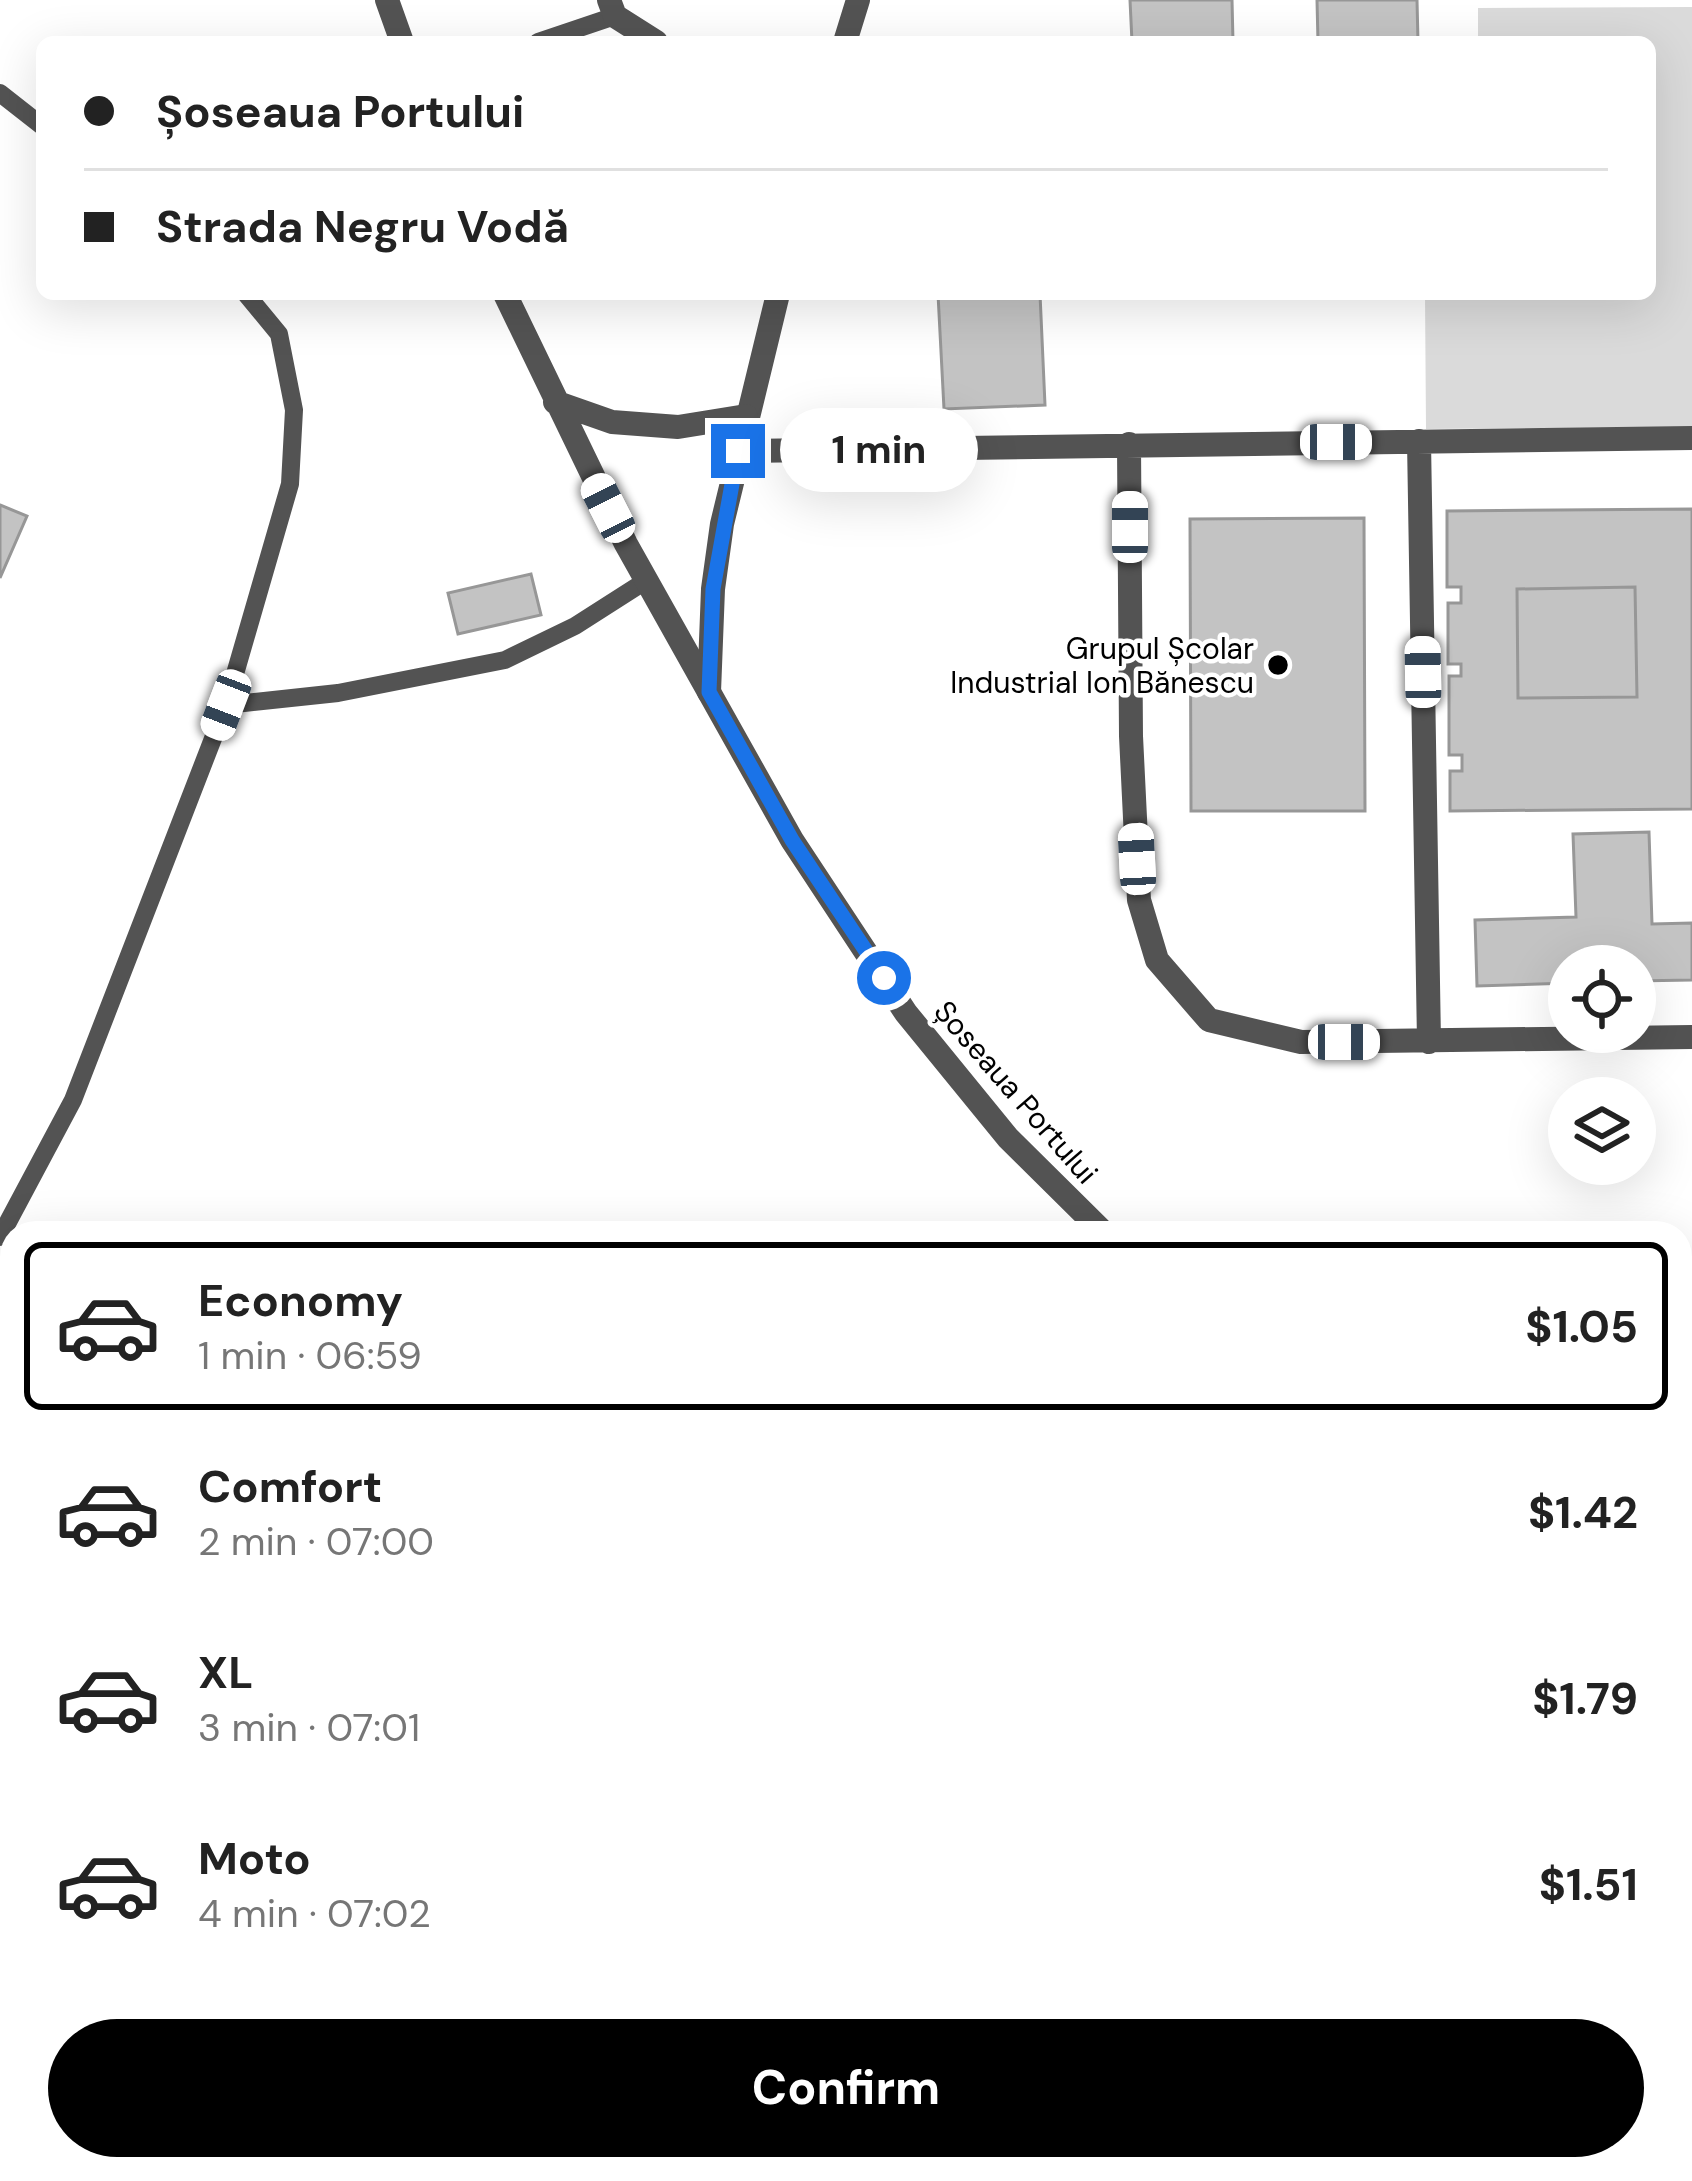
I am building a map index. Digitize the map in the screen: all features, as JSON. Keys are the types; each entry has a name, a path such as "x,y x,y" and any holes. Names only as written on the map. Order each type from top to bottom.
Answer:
{"street":[{"path":"387,0 400,36"},
{"path":"847,36 858,0"},
{"path":"612,8 648,36"},
{"name":"Șoseaua Portului","path":"508,300 646,580 792,840 906,1013 1008,1138 1092,1221"},
{"path":"709,692 713,589 738,451 776,300"},
{"path":"555,403 612,422 678,427 746,416"},
{"path":"738,451 1692,438"},
{"path":"1419,441 1429,1042"},
{"path":"1129,444 1131,736 1139,900 1157,960 1209,1020 1301,1042 1692,1037"}],"lane":[{"path":"551,36 612,8"},
{"path":"0,93 36,121"},
{"path":"9,1221 73,1100 226,705 290,484 294,410 280,334 251,300"},
{"path":"226,705 338,694 505,660 575,626 646,580"}],"shaded area":[{"path":"1692,7 1692,427 1426,429 1425,300 1656,300 1656,36 1478,36 1478,8"}],"building":[{"path":"1130,0 1232,0 1233,36 1132,36"},
{"path":"1317,0 1417,0 1418,36 1318,36"},
{"path":"938,300 1040,300 1045,405 944,409"},
{"path":"0,505 27,516 0,578"},
{"path":"1692,509 1692,809 1450,811 1450,771 1462,771 1462,755 1449,755 1449,676 1461,676 1461,664 1448,664 1448,603 1461,603 1461,587 1447,587 1447,511","holes":["1635,587 1637,697 1518,698 1517,589"]},
{"name":"Grupul Școlar Industrial Ion Bănescu","path":"1364,518 1365,811 1191,811 1190,519"},
{"path":"531,574 541,615 458,634 448,593"},
{"path":"1635,587 1637,697 1518,698 1517,589"},
{"path":"1649,832 1652,924 1692,923 1692,980 1656,981 1656,945 1548,945 1548,984 1477,986 1475,920 1576,917 1573,834"}],"place":[{"name":"Grupul Școlar Industrial Ion Bănescu","path":"1278,665"}],"route":[{"path":"738,451 713,589 709,692 792,840 884,978"}]}
